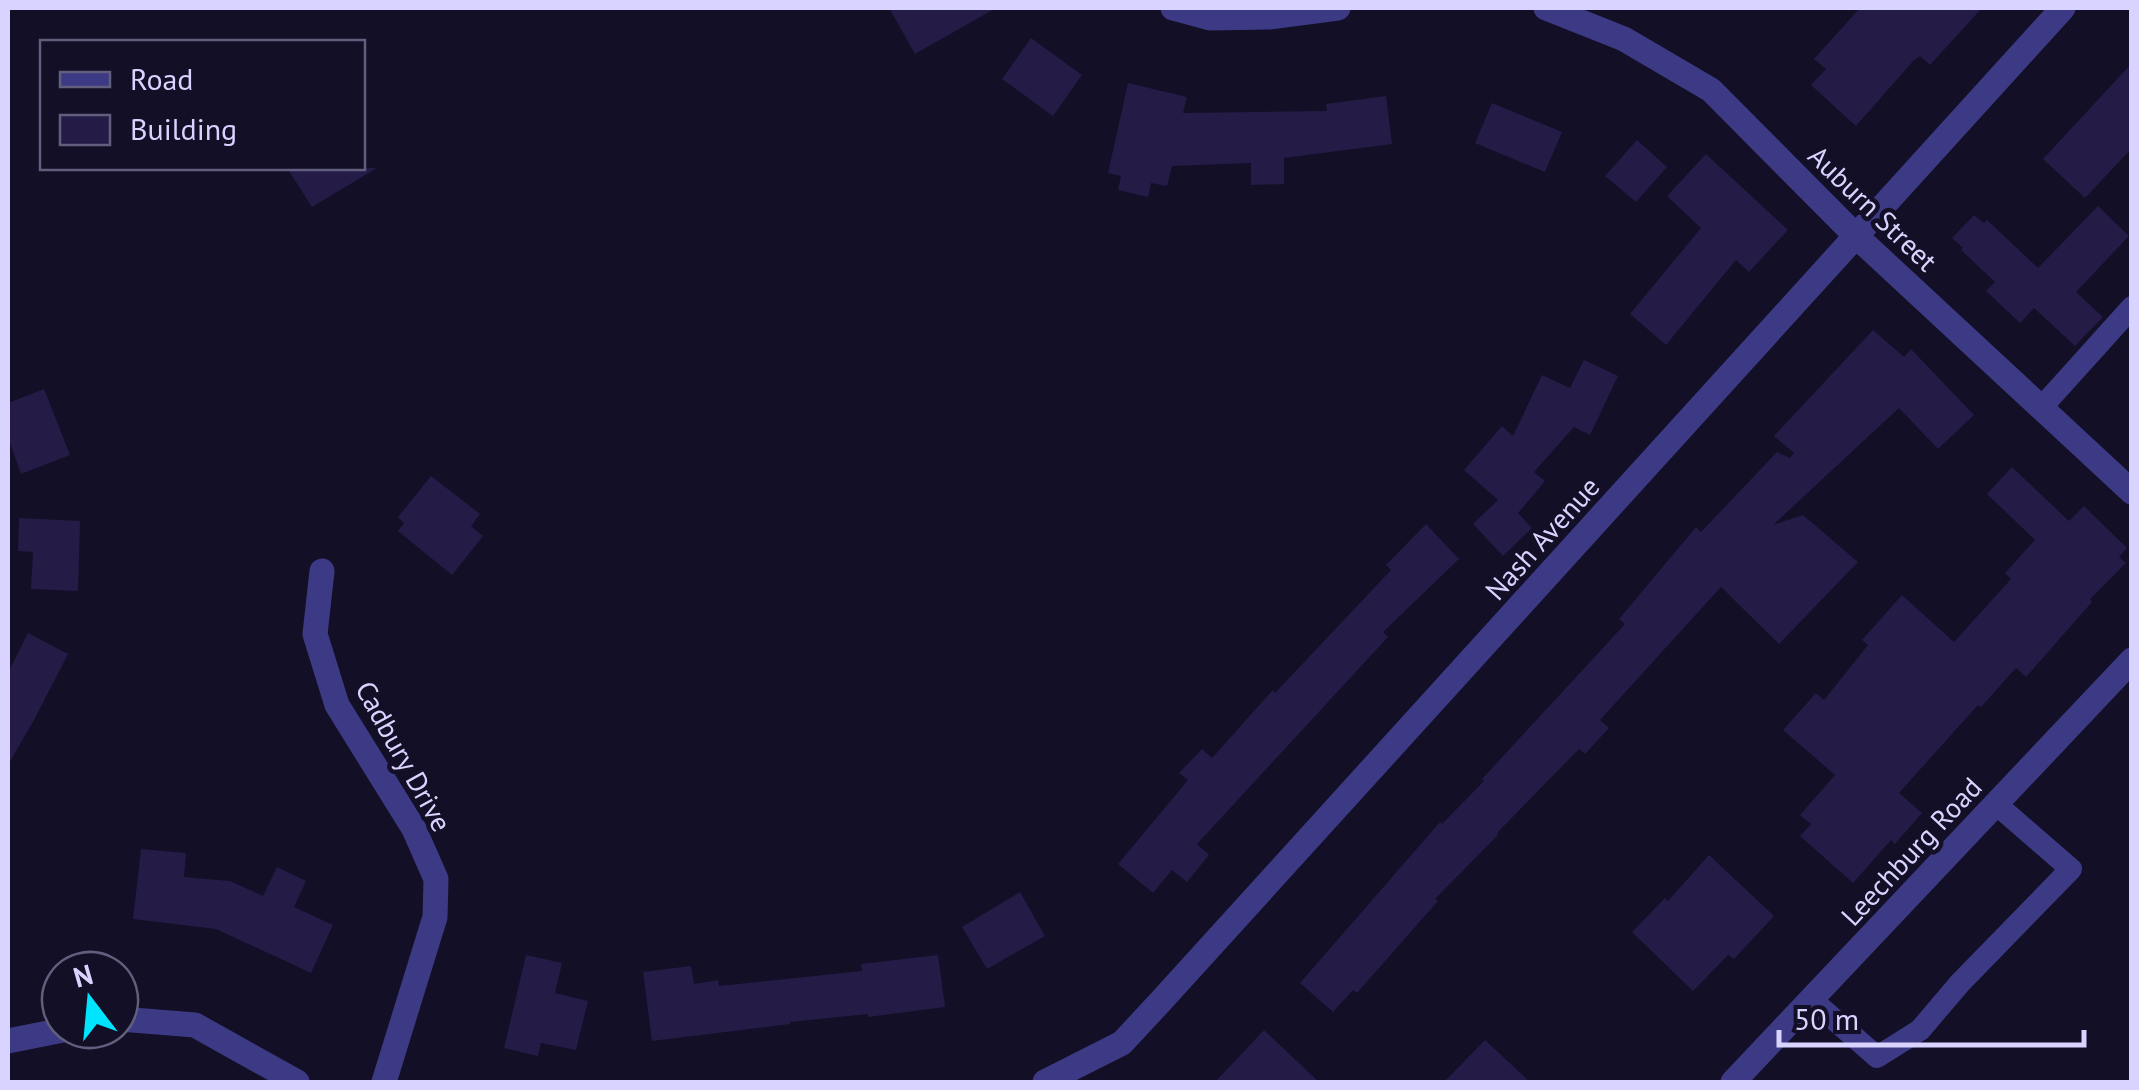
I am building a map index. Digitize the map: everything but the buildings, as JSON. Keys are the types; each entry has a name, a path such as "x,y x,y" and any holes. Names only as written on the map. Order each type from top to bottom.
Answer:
{"street":[{"path":"1173,8 1210,18 1269,17 1338,8"},
{"name":"Auburn Street","path":"1546,8 1624,40 1711,90 1857,236 2132,492"},
{"name":"Nash Avenue","path":"1045,1082 1122,1043 2063,8"},
{"name":"Cadbury Drive","path":"322,571 315,634 337,705 414,829 436,879 436,917 384,1082"},
{"name":"Leechburg Road","path":"1733,1082 2132,660"},
{"path":"140,1021 194,1025 297,1082"},
{"path":"8,1041 40,1035"}],"lane":[{"path":"2042,408 2132,307"},
{"path":"1812,1000 1877,1057 1920,1030 2071,869 1996,804"}]}
